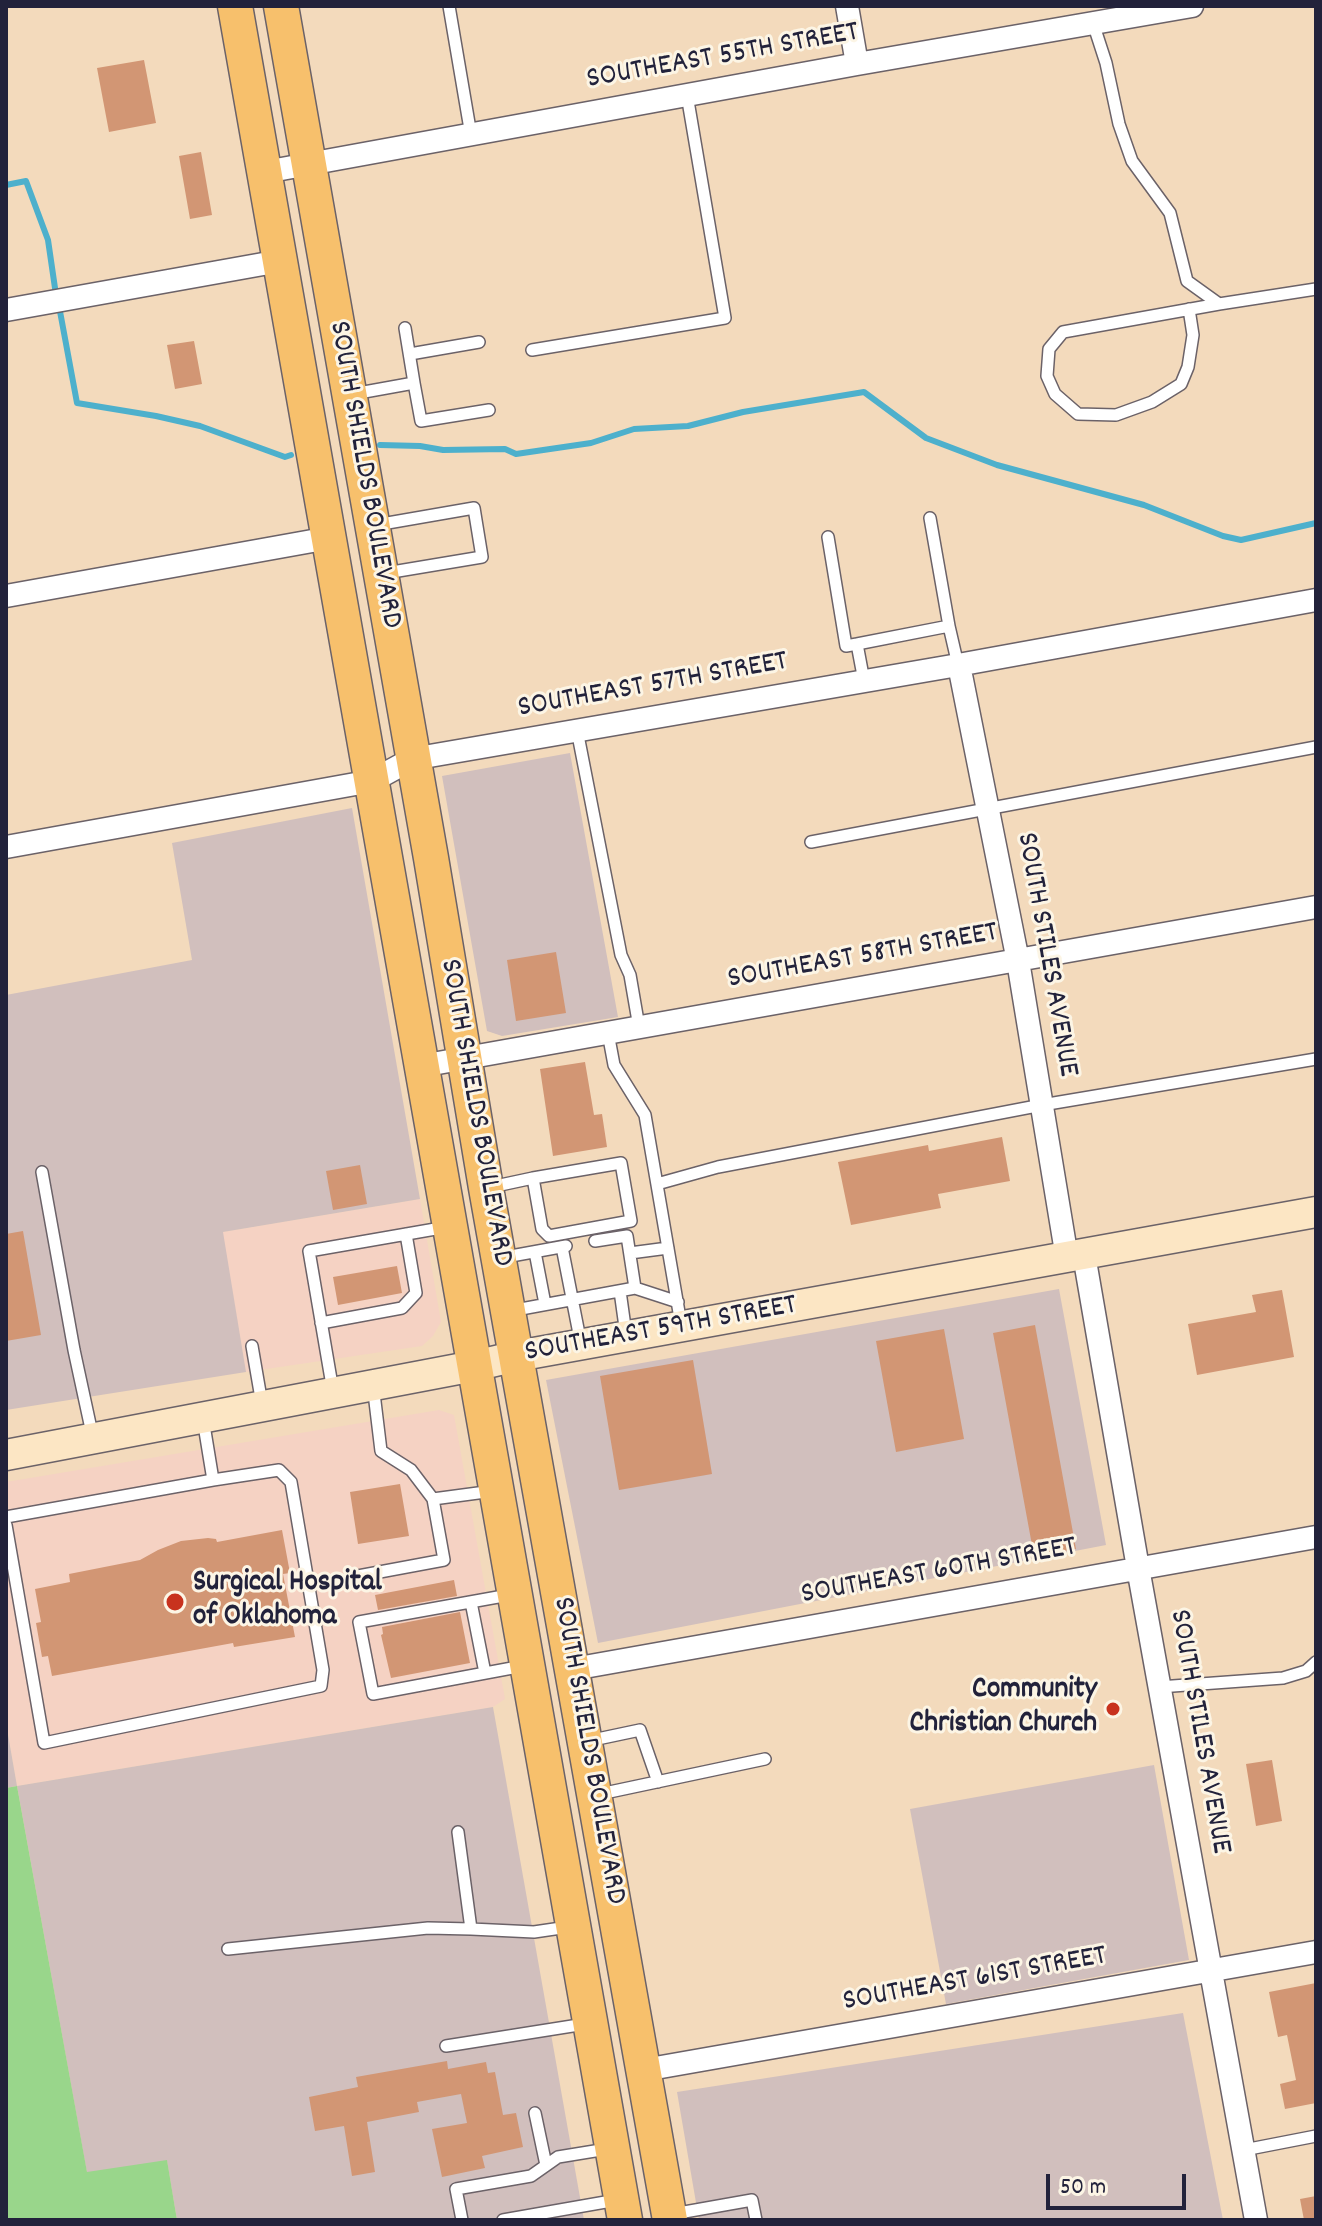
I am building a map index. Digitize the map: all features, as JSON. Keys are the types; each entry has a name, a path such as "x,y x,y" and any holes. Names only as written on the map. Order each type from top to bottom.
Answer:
{"main road":[{"name":"SOUTH SHIELDS BOULEVARD","path":"235,6 623,2210"},
{"name":"SOUTH SHIELDS BOULEVARD","path":"281,6 669,2217"},
{"name":"SOUTHEAST 59TH STREET","path":"6,1455 627,1337 680,1315 1075,1256 1316,1212"},
{"path":"573,1926 617,1919"}],"street":[{"path":"847,6 857,64"},
{"name":"SOUTHEAST 55TH STREET","path":"265,172 1192,6"},
{"path":"6,310 280,261"},
{"path":"6,596 329,538"},
{"name":"SOUTHEAST 57TH STREET","path":"6,847 372,781 412,759 1316,600"},
{"name":"SOUTH STILES AVENUE","path":"959,665 1018,961 1042,1105 1138,1568 1256,2220"},
{"name":"SOUTHEAST 58TH STREET","path":"421,1066 1316,907"},
{"name":"SOUTHEAST 60TH STREET","path":"573,1669 1316,1537"},
{"name":"SOUTHEAST 61ST STREET","path":"644,2070 1316,1952"}],"lane":[{"path":"449,6 471,136"},
{"path":"1093,23 1106,63 1119,124 1132,161 1170,213 1187,281 1219,304"},
{"path":"532,350 725,318 687,95"},
{"path":"1189,309 1193,335 1188,367 1181,384 1152,402 1116,415 1078,414 1055,394 1047,376 1049,349 1063,332 1189,309 1316,289"},
{"path":"405,328 421,421 489,410"},
{"path":"410,354 479,342"},
{"path":"348,395 414,383"},
{"path":"372,526 474,508 482,557 380,574"},
{"path":"930,518 959,665"},
{"path":"828,537 846,646 949,626"},
{"path":"857,644 864,681"},
{"path":"577,730 621,955 630,975 639,1027"},
{"path":"811,842 1316,747"},
{"path":"608,1033 614,1065 645,1115 680,1315"},
{"path":"657,1184 718,1167 1042,1105 1316,1059"},
{"path":"486,1188 533,1178 621,1163 631,1221 549,1236 542,1229 533,1178"},
{"path":"42,1172 93,1439"},
{"path":"333,1392 309,1251 449,1227"},
{"path":"321,1323 402,1308 416,1293 406,1234"},
{"path":"595,1241 627,1236 635,1288"},
{"path":"500,1258 565,1246 571,1300 581,1345"},
{"path":"630,1253 668,1248"},
{"path":"535,1252 545,1304"},
{"path":"509,1311 635,1288 680,1315"},
{"path":"620,1291 627,1337"},
{"path":"252,1346 262,1406"},
{"path":"358,1576 444,1560 433,1499 411,1470 381,1451 373,1385"},
{"path":"203,1418 213,1480"},
{"path":"6,1517 279,1470 291,1482 323,1670 321,1686 44,1743 6,1525"},
{"path":"433,1499 496,1491"},
{"path":"514,1594 359,1622 373,1694 527,1665"},
{"path":"471,1602 485,1673"},
{"path":"1159,1687 1283,1678 1306,1671 1316,1662"},
{"path":"586,1742 640,1730 658,1782"},
{"path":"595,1795 765,1759"},
{"path":"458,1832 471,1929"},
{"path":"228,1949 428,1928 534,1932 573,1926"},
{"path":"446,2046 590,2024"},
{"path":"535,2113 546,2165"},
{"path":"1244,2150 1316,2136"},
{"path":"462,2220 456,2189 531,2176 558,2157 612,2148"},
{"path":"669,2217 752,2200 756,2220"},
{"path":"503,2220 623,2210"}],"shaded area":[{"path":"570,753 618,1017 502,1036 487,1031 442,776"},
{"path":"352,808 420,1199 223,1232 246,1372 6,1410 6,995 192,960 172,843"},
{"path":"420,1199 441,1322 433,1336 422,1346 246,1372 222,1232"},
{"path":"1059,1289 1106,1545 598,1643 546,1380"},
{"name":"Surgical Hospital of Oklahoma","path":"439,1410 454,1415 505,1699 493,1707 17,1786 6,1723 6,1482"},
{"path":"493,1707 584,2220 177,2220 167,2161 87,2173 17,1786"},
{"path":"6,1723 17,1786 6,1788"},
{"path":"1154,1765 1189,1960 946,2004 910,1809"},
{"path":"1183,2013 1223,2220 699,2220 677,2092"}],"green space":[{"path":"17,1786 87,2172 167,2160 177,2220 6,2220 6,1788"}],"building":[{"path":"144,60 156,123 109,132 97,68"},
{"path":"201,152 212,215 190,219 179,156"},
{"path":"194,341 202,384 175,389 167,345"},
{"path":"556,952 566,1013 516,1021 507,960"},
{"path":"585,1062 594,1115 602,1114 607,1147 553,1156 540,1069"},
{"path":"1002,1137 1010,1181 938,1194 941,1208 851,1225 838,1162 928,1145 929,1151"},
{"path":"360,1165 367,1204 333,1210 326,1171"},
{"path":"23,1231 41,1335 6,1341 6,1234"},
{"path":"397,1266 402,1293 338,1305 333,1277"},
{"path":"1282,1290 1294,1357 1197,1375 1188,1324 1256,1312 1252,1295"},
{"path":"1035,1325 1076,1549 1034,1556 993,1333"},
{"path":"944,1329 964,1439 896,1452 876,1341"},
{"path":"693,1360 712,1474 619,1490 600,1376"},
{"path":"400,1484 409,1536 358,1544 350,1492"},
{"path":"282,1530 290,1573 283,1574 295,1637 234,1647 233,1643 52,1676 48,1656 42,1657 36,1623 41,1622 35,1589 70,1582 69,1574 140,1560 181,1541 208,1538 217,1542"},
{"path":"454,1580 457,1596 378,1610 375,1595"},
{"path":"460,1612 470,1663 391,1678 382,1627"},
{"path":"1272,1760 1282,1821 1256,1826 1246,1764"},
{"path":"1316,1983 1316,2103 1285,2109 1280,2084 1296,2080 1287,2035 1278,2037 1269,1992"},
{"path":"447,2061 448,2069 486,2062 488,2073 495,2072 503,2115 516,2113 523,2147 482,2156 485,2168 442,2177 432,2129 467,2123 461,2094 417,2102 419,2112 367,2122 375,2172 352,2176 344,2126 315,2131 309,2097 358,2087 356,2077"},
{"path":"1316,2196 1316,2220 1304,2220 1300,2199"}],"waterway":[{"path":"6,185 26,181 48,240 56,295"},
{"path":"59,306 77,403 200,426 285,457 291,455"},
{"path":"380,445 443,450 505,449 516,454 591,443 634,429 688,426 743,412 864,392 926,438 997,465 1144,505 1223,536 1241,540 1316,523"}],"place":[{"name":"Surgical Hospital of Oklahoma","path":"175,1602"},
{"name":"Community Christian Church","path":"1113,1709"}]}
